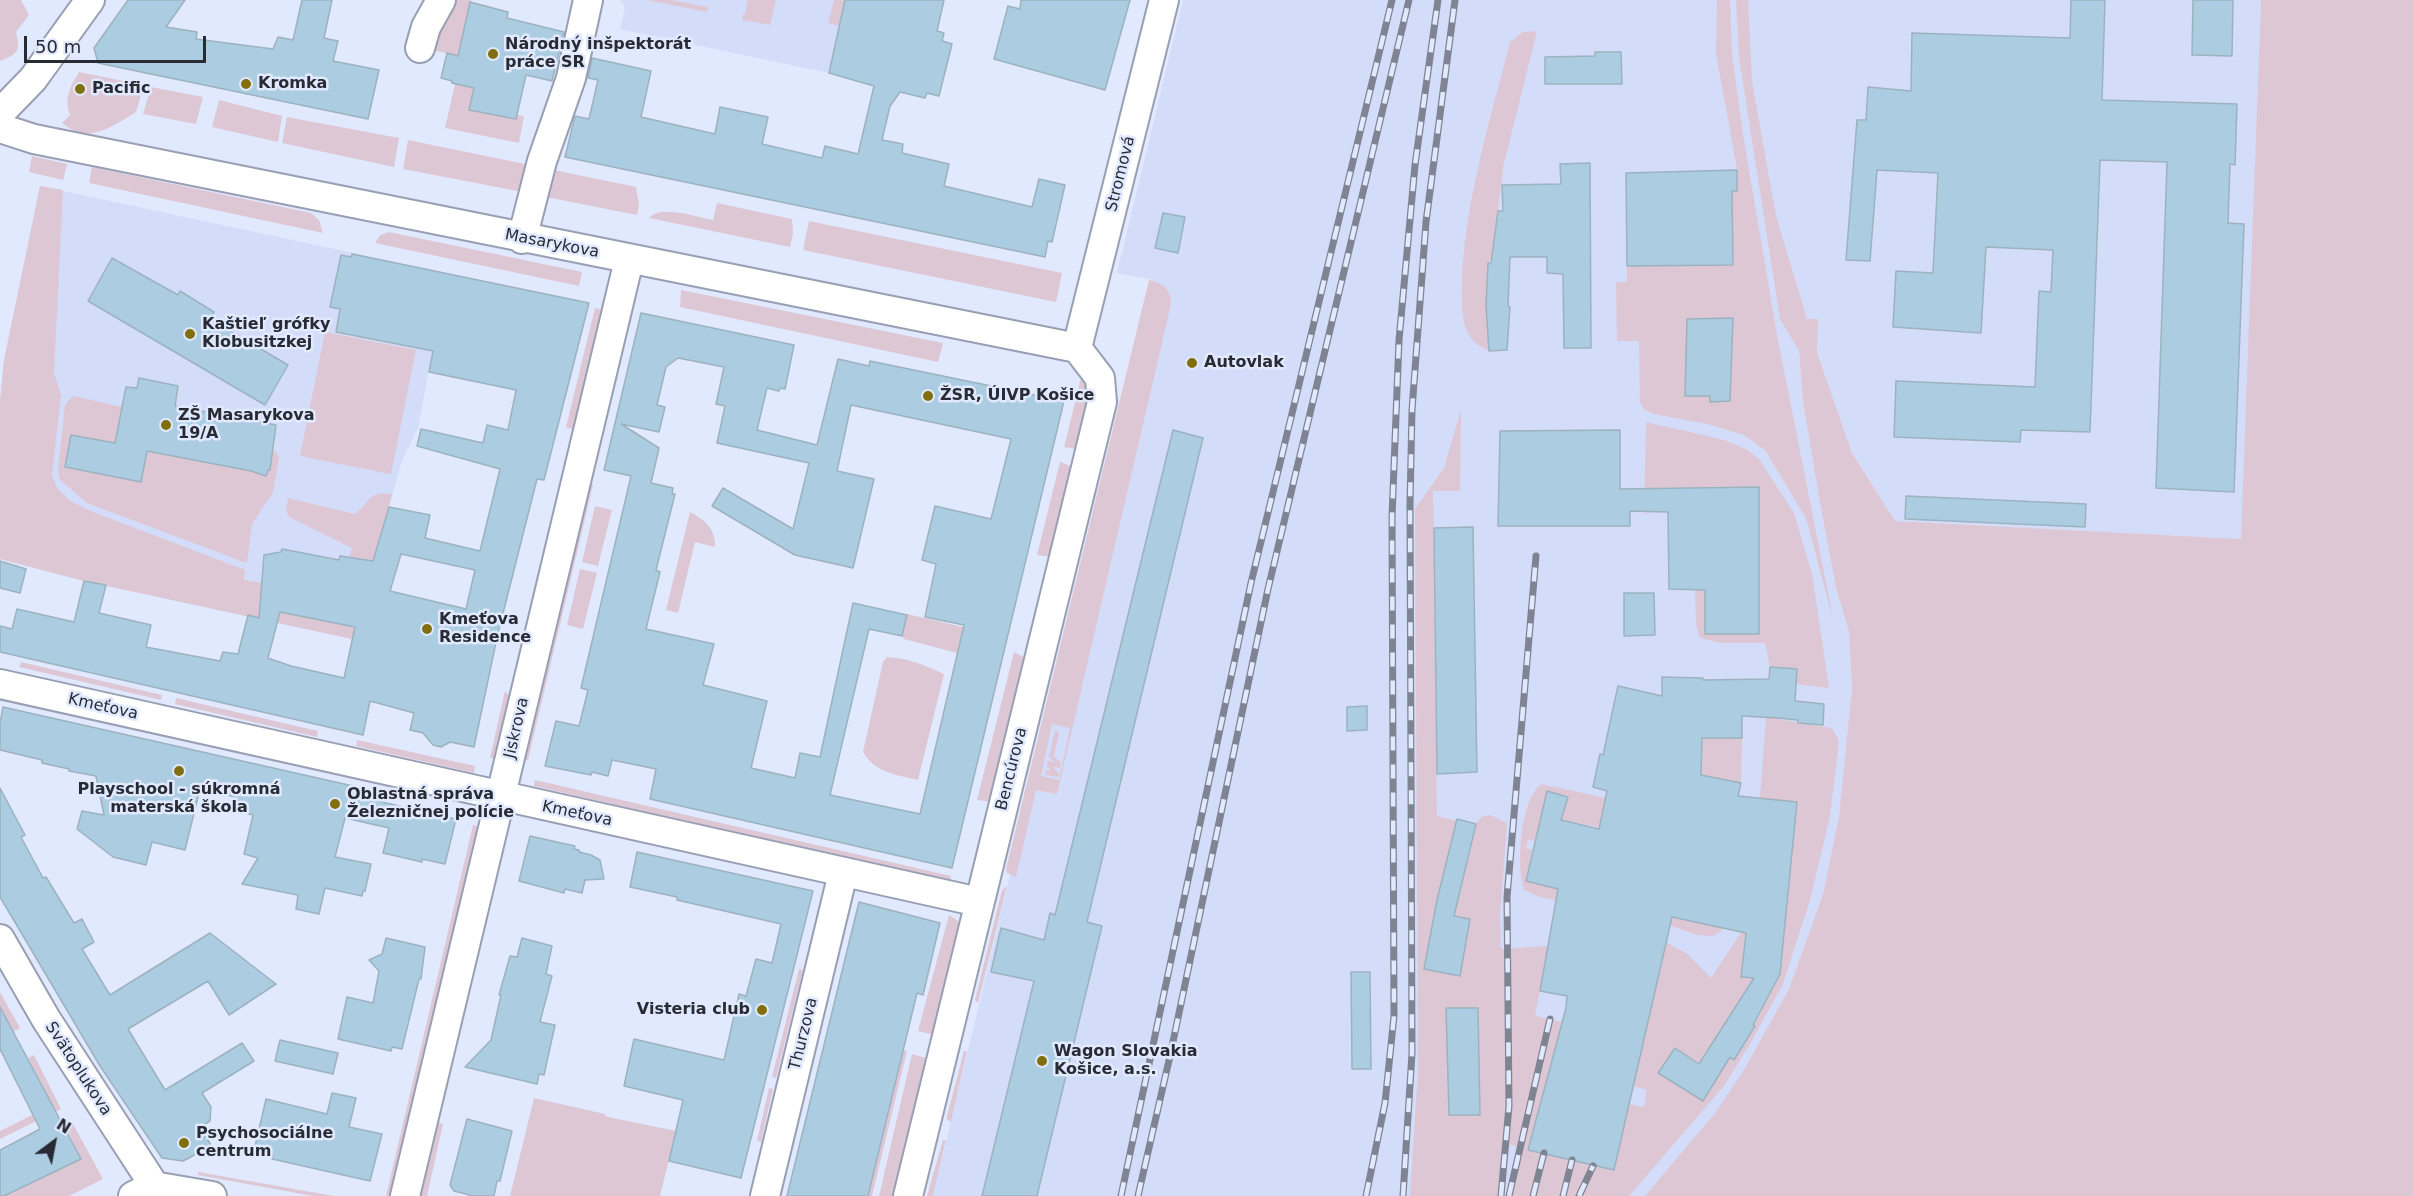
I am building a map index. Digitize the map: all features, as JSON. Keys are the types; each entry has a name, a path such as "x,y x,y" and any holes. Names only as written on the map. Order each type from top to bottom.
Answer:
{"street":[{"path":"0,113 27,85 90,0"},
{"path":"420,48 426,27 441,0"},
{"path":"522,239 542,161 571,78 588,0"},
{"name":"Stromová","path":"1077,348 1164,0"},
{"path":"0,93 27,85"},
{"name":"Masarykova","path":"0,128 13,139 1077,348"},
{"name":"Jiskrova","path":"405,1196 629,260"},
{"name":"Bencúrova","path":"908,1196 1102,402 1103,390 1100,378 1077,348"},
{"name":"Kmeťova","path":"0,684 979,902"},
{"name":"Thurzova","path":"765,1196 843,873"},
{"name":"Svätoplukova","path":"0,939 149,1193"},
{"path":"149,1193 212,1196"}],"shaded area":[{"path":"0,0 21,0 29,15 16,32 17,51 0,61"},
{"path":"455,0 471,0 458,56 432,50 436,33"},
{"path":"620,0 845,0 829,73 620,29 625,7"},
{"path":"647,0 671,0 708,7 707,12"},
{"path":"748,0 776,0 770,25 742,20"},
{"path":"834,0 845,0 839,26 828,23"},
{"path":"1183,0 2261,0 2242,539 1895,521 1852,453 1817,352 1818,319 1807,319 1799,351 1803,402 1836,588 1849,632 1852,689 1839,816 1823,894 1789,989 1770,1024 1743,1196 933,1196 1153,280 1117,273"},
{"path":"1717,0 1730,0 1732,55 1744,141 1777,335 1834,623 1806,518 1765,450 1744,435 1707,424 1654,414 1644,409 1640,402 1639,341 1617,341 1616,282 1627,282 1627,266 1733,265 1732,226 1626,227 1627,194 1737,191 1737,169 1716,54"},
{"path":"1736,0 1748,0 1752,81 1776,216 1807,319 1818,319 1817,352 1852,453 1895,521 2241,539 2261,0 2413,0 2413,1196 1645,1196 1716,1112 1744,1070 1789,989 1823,894 1839,816 1852,689 1849,632 1836,588 1820,502 1803,402 1799,351 1780,319 1739,57"},
{"path":"1537,31 1503,168 1496,228 1496,251 1488,263 1489,351 1471,338 1464,321 1462,285 1467,225 1479,163 1510,42 1523,32"},
{"path":"79,72 144,85 136,112 109,128 91,133 81,133 62,123 70,115 69,93"},
{"path":"455,84 474,88 469,110 516,119 517,115 524,116 519,143 445,128"},
{"path":"151,87 203,97 196,124 143,114"},
{"path":"219,100 282,116 278,142 212,127"},
{"path":"287,117 399,138 394,167 282,143"},
{"path":"408,140 530,165 528,193 403,169"},
{"path":"32,156 67,164 63,180 29,172"},
{"path":"92,167 311,213 319,220 323,233 89,183"},
{"path":"549,169 636,187 639,205 637,215 541,196"},
{"path":"40,186 447,273 418,428 402,461 352,639 84,581 0,559 0,401 4,360"},
{"path":"40,186 63,190 54,373 61,395 52,475 57,488 70,501 93,512 245,570 244,580 262,583 270,610 336,623 348,557 352,548 289,517 286,511 288,498 354,514 373,496 384,493 392,494 352,639 84,581 0,559 0,401 4,360"},
{"path":"717,203 792,219 793,233 790,247 649,218 661,212 670,212 713,220"},
{"path":"809,221 1062,273 1056,302 803,250"},
{"path":"389,232 582,272 579,286 375,243 380,235"},
{"path":"1149,280 1165,288 1170,295 1171,304 1057,794 1036,790 1016,877 1007,873 1006,869","holes":["1052,724 1070,728 1059,780 1041,776"]},
{"path":"681,290 943,343 938,362 680,307"},
{"path":"595,308 604,310 575,430 566,427"},
{"path":"325,332 416,350 391,474 300,456"},
{"path":"1081,378 1092,388 1078,449 1064,447"},
{"path":"73,396 122,407 115,443 71,435 65,468 141,482 147,451 265,474 270,469 271,450 277,453 279,458 273,492 252,524 247,563 87,503 60,480 58,469 65,405"},
{"path":"1461,410 1460,491 1433,491 1437,816 1457,821 1460,888 1476,824 1481,817 1490,815 1507,823 1500,915 1501,949 1548,946 1535,1016 1562,1022 1529,1149 1541,1153 1530,1196 1512,1196 1523,1148 1503,1143 1498,1196 1410,1196 1418,1072 1415,509 1444,468","holes":["1435,912 1470,919 1460,975"]},
{"path":"1646,422 1724,440 1746,449 1759,459 1794,513 1812,574 1829,688 1796,684 1797,669 1770,667 1765,643 1721,643 1700,638 1696,625 1695,590 1705,590 1705,634 1759,634 1759,520 1705,520 1758,487 1648,488 1646,516 1644,512"},
{"path":"1060,462 1074,469 1054,557 1037,555"},
{"path":"585,482 593,485 528,760 521,759"},
{"path":"595,506 612,510 598,566 582,562"},
{"path":"690,512 700,518 711,530 715,547 695,542 678,613 666,610"},
{"path":"580,569 597,573 583,629 567,625"},
{"path":"907,614 963,627 957,653 904,639 902,636"},
{"path":"1014,652 1027,659 993,802 977,800"},
{"path":"887,657 916,662 944,674 918,780 880,769 863,752 883,662"},
{"path":"21,662 162,695 161,700 19,667"},
{"path":"505,691 511,698 497,759 490,758"},
{"path":"176,698 318,731 317,737 175,704"},
{"path":"1766,717 1832,728 1839,741 1830,816 1810,900 1783,984 1724,1086 1629,1196 1583,1196 1596,1166 1614,1170 1629,1104 1644,1107 1647,1090 1633,1086 1666,942 1686,953 1711,978 1746,925 1741,976 1754,978 1700,1064 1675,1048 1659,1073 1703,1101 1730,1057 1735,1059 1755,1026 1753,1025 1781,960 1797,802 1760,798"},
{"path":"1055,730 1059,733 1054,756 1061,763 1060,768 1053,767 1059,773 1058,777 1045,775 1046,770 1051,771 1047,766 1048,761 1055,762 1049,757"},
{"path":"1742,738 1741,783 1701,775 1702,739"},
{"path":"357,740 475,766 474,773 356,746"},
{"path":"535,780 951,876 950,882 534,786"},
{"path":"1541,784 1606,798 1599,827 1541,816 1535,841 1528,840 1526,848 1532,850 1526,881 1723,928 1719,933 1712,936 1697,935 1655,920 1540,897 1524,890 1520,850 1524,818 1534,792"},
{"path":"473,825 481,827 394,1196 386,1196"},
{"path":"1007,886 978,1003 975,1000 1002,890"},
{"path":"949,915 961,923 936,1033 930,1034 918,1031"},
{"path":"799,969 803,970 776,1078 772,1077"},
{"path":"0,992 20,1028 0,1040 2,1020 6,1018 0,1007"},
{"path":"903,1050 907,1051 872,1196 868,1196"},
{"path":"964,1051 967,1051 951,1122 947,1120 947,1116"},
{"path":"912,1054 926,1058 932,1066 901,1196 879,1196"},
{"path":"34,1055 61,1109 0,1139 0,1131 52,1105 28,1058"},
{"path":"769,1088 773,1089 761,1142 757,1141"},
{"path":"534,1098 676,1131 660,1196 510,1196"},
{"path":"66,1118 72,1122 103,1179 69,1196 4,1196 81,1159 62,1120"},
{"path":"434,1122 443,1124 427,1196 418,1196"},
{"path":"943,1140 946,1140 933,1196 927,1196"},
{"path":"1547,1154 1569,1160 1560,1196 1536,1196"},
{"path":"1574,1161 1590,1165 1577,1196 1565,1196"},
{"path":"198,1172 334,1196 313,1196 198,1175"}],"building":[{"path":"128,0 185,0 166,27 197,32 196,39 273,49 278,37 293,40 302,0 332,0 324,38 338,41 333,61 379,70 368,119 98,63 94,48"},
{"path":"845,0 944,0 937,31 944,33 942,41 952,44 939,96 927,93 925,98 900,92 890,106 882,140 903,144 902,153 949,164 944,186 1032,207 1039,179 1065,185 1052,242 1048,241 1045,257 565,157 575,116 589,119 598,80 588,78 592,58 651,71 641,117 715,134 720,107 768,117 762,144 822,158 825,146 858,154 874,86 829,73"},
{"path":"1021,0 1130,0 1105,90 994,59 1008,6 1020,9"},
{"path":"2071,0 2105,0 2102,100 2237,104 2235,165 2230,164 2228,223 2244,224 2234,492 2156,488 2167,162 2100,160 2090,432 2021,430 2020,442 1894,437 1896,381 2035,387 2039,291 2051,292 2053,250 1986,247 1981,333 1893,327 1896,271 1933,273 1938,173 1877,170 1870,261 1846,260 1857,120 1866,120 1868,87 1911,91 1912,33 2070,38"},
{"path":"2193,0 2233,0 2232,56 2192,55"},
{"path":"470,2 508,12 507,18 564,32 552,81 526,75 516,119 469,110 474,88 441,78 447,53 458,56"},
{"path":"1595,52 1621,52 1622,84 1545,84 1545,57 1595,56"},
{"path":"1590,163 1591,348 1564,348 1563,274 1547,273 1547,257 1510,257 1507,350 1489,351 1486,306 1488,263 1491,263 1498,211 1503,211 1502,185 1561,184 1560,164"},
{"path":"1737,170 1737,191 1732,191 1733,265 1627,266 1626,173"},
{"path":"1163,213 1185,217 1178,253 1155,248"},
{"path":"352,254 589,303 544,480 537,479 498,633 474,747 450,742 441,747 433,745 423,733 410,730 414,713 370,701 363,735 0,652 0,626 12,629 17,609 74,622 84,581 106,585 99,613 151,625 146,647 220,661 223,652 238,654 248,615 259,618 264,555 281,552 282,549 339,560 340,556 373,561 389,507 430,515 425,538 480,551 500,469 417,446 421,429 483,443 487,425 508,430 516,390 429,372 433,351 336,332 340,309 330,307 341,255 351,257","holes":["401,554 475,570 466,609 390,591","280,612 355,627 344,678 291,666 268,658"]},
{"name":"Kaštieľ grófky Klobusitzkej","path":"112,258 178,295 180,291 214,312 210,319 288,365 265,405 88,301"},
{"path":"641,313 794,345 785,389 780,388 779,391 767,388 757,430 817,445 838,359 869,366 870,361 1064,401 952,868 650,799 656,769 612,760 608,776 545,766 556,721 579,726 588,690 581,688 631,476 604,470","holes":["678,358 724,367 716,404 725,406 717,443 809,463 793,529 723,488 712,506 795,555 853,568 874,479 837,471 851,405 1011,439 991,519 935,506 922,560 936,564 925,617 964,625 920,814 830,795 869,629 902,636 907,615 853,603 820,757 800,753 795,778 751,768 767,701 703,685 714,644 646,629 660,572 656,570 675,494 672,494 673,488 651,483 659,448 621,424 659,432 665,407 657,405 666,367"]},
{"path":"1733,318 1730,401 1710,402 1710,396 1685,396 1687,319"},
{"path":"139,378 178,386 175,406 276,425 270,470 266,476 251,471 147,451 141,482 65,467 71,435 115,443 126,387 137,388"},
{"path":"1173,430 1203,438 1087,922 1102,926 1037,1196 982,1196 1034,981 991,972 1001,928 1044,940 1050,913 1055,915"},
{"path":"1620,430 1620,489 1759,487 1759,634 1705,634 1705,590 1669,589 1668,512 1630,511 1630,526 1498,526 1500,431"},
{"path":"1906,496 2086,504 2085,527 1905,519"},
{"path":"1473,527 1477,772 1437,774 1434,528"},
{"path":"0,561 26,569 20,593 0,588"},
{"path":"1624,593 1654,593 1655,635 1624,636"},
{"path":"1770,667 1797,669 1795,701 1824,704 1823,725 1798,723 1798,720 1742,716 1742,738 1702,738 1701,775 1741,783 1738,796 1797,802 1780,974 1753,1025 1755,1026 1734,1060 1730,1057 1703,1101 1658,1073 1675,1048 1699,1064 1754,978 1741,977 1746,933 1672,917 1614,1170 1528,1150 1566,1008 1567,996 1540,991 1558,889 1526,881 1547,791 1568,797 1561,820 1599,829 1607,791 1593,787 1600,754 1603,755 1618,686 1662,696 1662,677 1703,678 1703,680 1769,679"},
{"path":"1367,706 1367,730 1347,731 1347,707"},
{"path":"3,707 384,793 382,802 456,819 445,864 422,859 422,862 383,853 389,828 345,818 335,857 371,864 365,891 362,896 325,888 319,914 296,909 298,895 242,884 258,858 244,854 253,815 232,810 235,797 200,789 185,850 152,842 146,865 113,857 77,829 82,811 104,815 96,776 69,771 69,769 42,763 42,760 0,750 0,723"},
{"path":"0,788 25,835 21,837 43,878 46,877 74,923 82,919 94,942 82,949 110,995 210,933 276,984 229,1015 208,981 128,1029 165,1090 242,1043 254,1061 202,1093 211,1107 210,1121 200,1127 211,1145 189,1158 183,1161 162,1158 100,1066 0,897"},
{"path":"1457,819 1476,824 1454,916 1470,919 1460,976 1424,969 1437,900"},
{"path":"530,836 575,846 574,849 579,852 600,860 604,879 585,880 582,893 565,889 564,893 519,881"},
{"path":"637,852 813,891 741,1178 669,1161 683,1100 624,1086 634,1039 724,1060 739,994 746,996 756,959 772,963 781,924 630,887"},
{"path":"859,902 940,923 923,995 917,993 868,1196 787,1196"},
{"path":"386,938 425,947 421,979 419,979 402,1049 392,1047 391,1051 338,1039 347,997 373,1003 379,971 369,960 382,954"},
{"path":"522,938 552,946 546,974 552,976 540,1022 555,1025 544,1075 539,1074 537,1084 465,1067 491,1040 501,995 499,995 510,956 517,957"},
{"path":"1351,972 1370,972 1371,1069 1352,1069"},
{"path":"0,1007 81,1159 4,1196 0,1196 0,1150 40,1129 0,1049"},
{"path":"1446,1008 1478,1008 1480,1115 1449,1115"},
{"path":"280,1040 338,1053 333,1074 275,1061"},
{"path":"332,1093 356,1098 349,1127 382,1134 370,1181 272,1159 273,1155 254,1151 266,1099 327,1114"},
{"path":"467,1119 512,1131 494,1196 473,1196 454,1191 450,1185"}],"railway":[{"path":"1121,1196 1251,583 1392,0"},
{"path":"1138,1196 1170,1056 1268,589 1409,0"},
{"path":"1366,1196 1385,1103 1394,1016 1392,517 1399,340 1415,165 1438,0"},
{"path":"1403,1196 1412,1053 1410,504 1412,410 1426,222 1455,0"},
{"path":"1501,1196 1509,1106 1507,897 1536,556"},
{"path":"1509,1196 1550,1019"},
{"path":"1533,1196 1544,1153"},
{"path":"1563,1196 1572,1160"},
{"path":"1579,1196 1593,1166"}],"place":[{"name":"Národný inšpektorát práce SR","path":"493,54"},
{"name":"Kromka","path":"246,84"},
{"name":"Pacific","path":"80,89"},
{"name":"Kaštieľ grófky Klobusitzkej","path":"190,334"},
{"name":"Autovlak","path":"1192,363"},
{"name":"ŽSR, ÚIVP Košice","path":"928,396"},
{"name":"ZŠ Masarykova 19/A","path":"166,425"},
{"name":"Kmeťova Residence","path":"427,629"},
{"name":"Playschool - súkromná materská škola","path":"179,771"},
{"name":"Oblastná správa Železničnej polície","path":"335,804"},
{"name":"Visteria club","path":"762,1010"},
{"name":"Wagon Slovakia Košice, a.s.","path":"1042,1061"},
{"name":"Psychosociálne centrum","path":"184,1143"}]}
